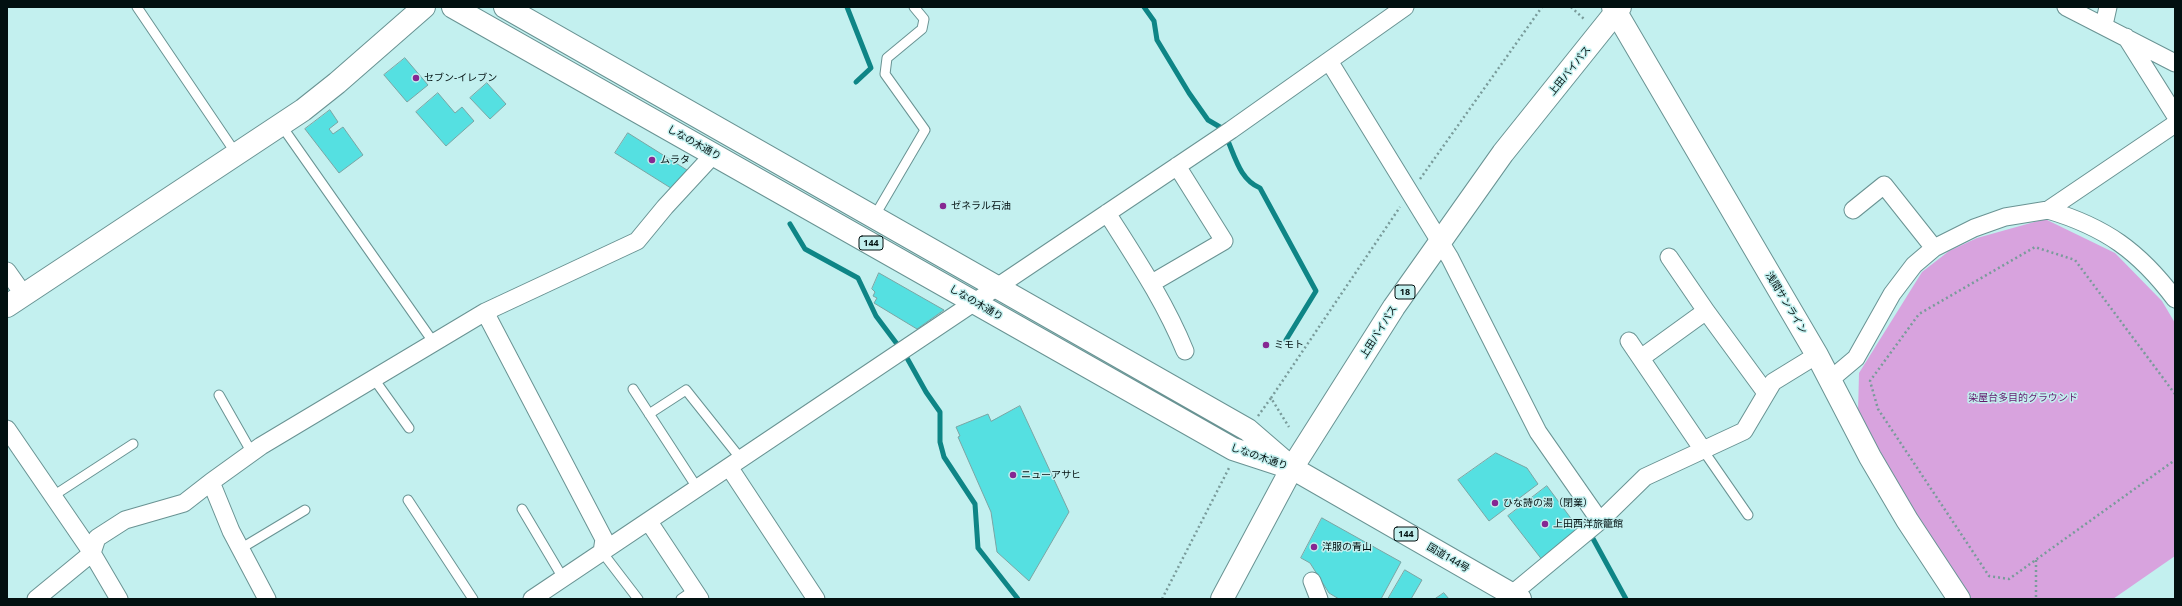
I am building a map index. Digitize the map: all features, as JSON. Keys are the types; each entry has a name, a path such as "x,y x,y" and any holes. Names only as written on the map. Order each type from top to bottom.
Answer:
{"main road":[{"path":"15,301 282,125 337,83 424,7"},
{"name":"しなの木通り","path":"453,7 1233,449 1292,468"},
{"name":"しなの木通り","path":"505,7 1248,430 1292,468"},
{"name":"上田バイパス","path":"1222,599 1292,468 1394,307 1503,153 1616,9"},
{"name":"浅間サンライン","path":"1616,9 1831,379 1870,457 1907,520 1958,599"},
{"name":"国道144号","path":"1292,468 1513,597"}],"street":[{"path":"532,599 649,522 996,286 1177,166 1405,7"},
{"path":"2066,7 2104,25 2175,63"},
{"path":"2104,25 2108,7"},
{"path":"2126,37 2175,115"},
{"path":"1329,61 1440,243 1482,318 1538,432 1600,521"},
{"path":"1831,379 1856,358 1892,294 1914,265 1934,248 1974,228 2005,217 2048,210 2175,124"},
{"path":"36,599 92,553 97,538 125,520 184,503 252,453 485,312 637,241 665,207 714,154"},
{"path":"1152,283 1224,241 1177,166"},
{"path":"1853,210 1884,185 1934,248"},
{"path":"2048,210 2076,219 2102,231 2134,253 2157,276 2175,300"},
{"path":"1107,213 1152,283 1171,317 1185,351"},
{"path":"1669,257 1706,311 1766,392"},
{"path":"7,271 15,301"},
{"path":"1641,358 1706,311"},
{"path":"485,312 604,539 602,552"},
{"path":"1629,341 1703,450"},
{"path":"1513,597 1600,521 1645,477 1744,431 1773,382 1817,355"},
{"path":"7,429 92,553 119,599"},
{"path":"735,463 816,599"},
{"path":"211,482 231,531 268,599"},
{"path":"649,522 692,596"},
{"path":"1312,581 1319,599"}],"lane":[{"path":"137,7 237,155"},
{"path":"874,217 925,130 885,74 887,58 922,29 924,19 914,7"},
{"path":"282,125 434,343"},
{"path":"374,379 409,428"},
{"path":"633,388 698,489"},
{"path":"649,414 686,390 735,463"},
{"path":"219,395 252,453"},
{"path":"53,496 133,444"},
{"path":"1703,450 1748,515"},
{"path":"408,500 473,599"},
{"path":"522,509 563,578"},
{"path":"240,549 306,510"},
{"path":"602,552 638,599"}],"path":[{"path":"1571,7 1584,19"},
{"path":"2175,394 2075,260 2035,247 1919,314 1870,381 1878,409 1988,576 2009,579 2175,460"},
{"path":"1256,418 1271,398 1289,427"},
{"path":"1162,599 1231,464"},
{"path":"2036,560 2036,599"}],"green space":[{"name":"染屋台多目的グラウンド","path":"2045,219 2115,253 2162,301 2175,323 2175,556 2113,599 1972,599 1912,510 1858,413 1859,373 1922,272 1949,251 1977,238"}],"building":[{"path":"405,58 428,85 407,102 384,75"},
{"path":"487,83 506,104 490,119 470,98"},
{"path":"438,93 455,113 462,107 474,121 446,146 416,112"},
{"path":"330,110 338,122 329,129 333,134 343,127 363,155 339,173 305,129"},
{"path":"628,133 687,170 674,190 615,153"},
{"path":"879,273 944,310 917,329 874,303 877,298 873,296 875,292 872,289"},
{"name":"ニューアサヒ","path":"1020,406 1069,512 1029,581 997,552 991,512 958,437 960,436 956,427 988,414 991,421"},
{"name":"ひな詩の湯（閉業）","path":"1496,453 1527,468 1538,484 1489,521 1458,480"},
{"name":"上田西洋旅籠館","path":"1547,486 1581,532 1543,561 1508,516"},
{"path":"1322,518 1401,562 1381,599 1339,599 1329,593 1310,563 1301,558"},
{"path":"1405,570 1422,580 1411,599 1388,599"},
{"path":"1444,593 1449,599 1435,599"}],"waterway":[{"path":"847,7 871,68 856,82"},
{"path":"1144,7 1154,21 1157,40 1189,93 1208,120 1220,127"},
{"path":"1228,141 1240,169 1248,180 1260,188 1316,291 1286,340"},
{"path":"790,224 805,249 858,278 876,316 900,348"},
{"path":"907,358 926,392 940,412 940,442 944,457 975,504 978,548 1018,599"},
{"path":"1591,535 1626,599"}],"place":[{"name":"セブン-イレブン","path":"416,78"},
{"name":"ムラタ","path":"652,160"},
{"name":"ゼネラル石油","path":"943,206"},
{"name":"ミモト","path":"1266,345"},
{"name":"ニューアサヒ","path":"1013,475"},
{"name":"ひな詩の湯（閉業）","path":"1495,503"},
{"name":"上田西洋旅籠館","path":"1545,524"},
{"name":"洋服の青山","path":"1314,547"}]}
